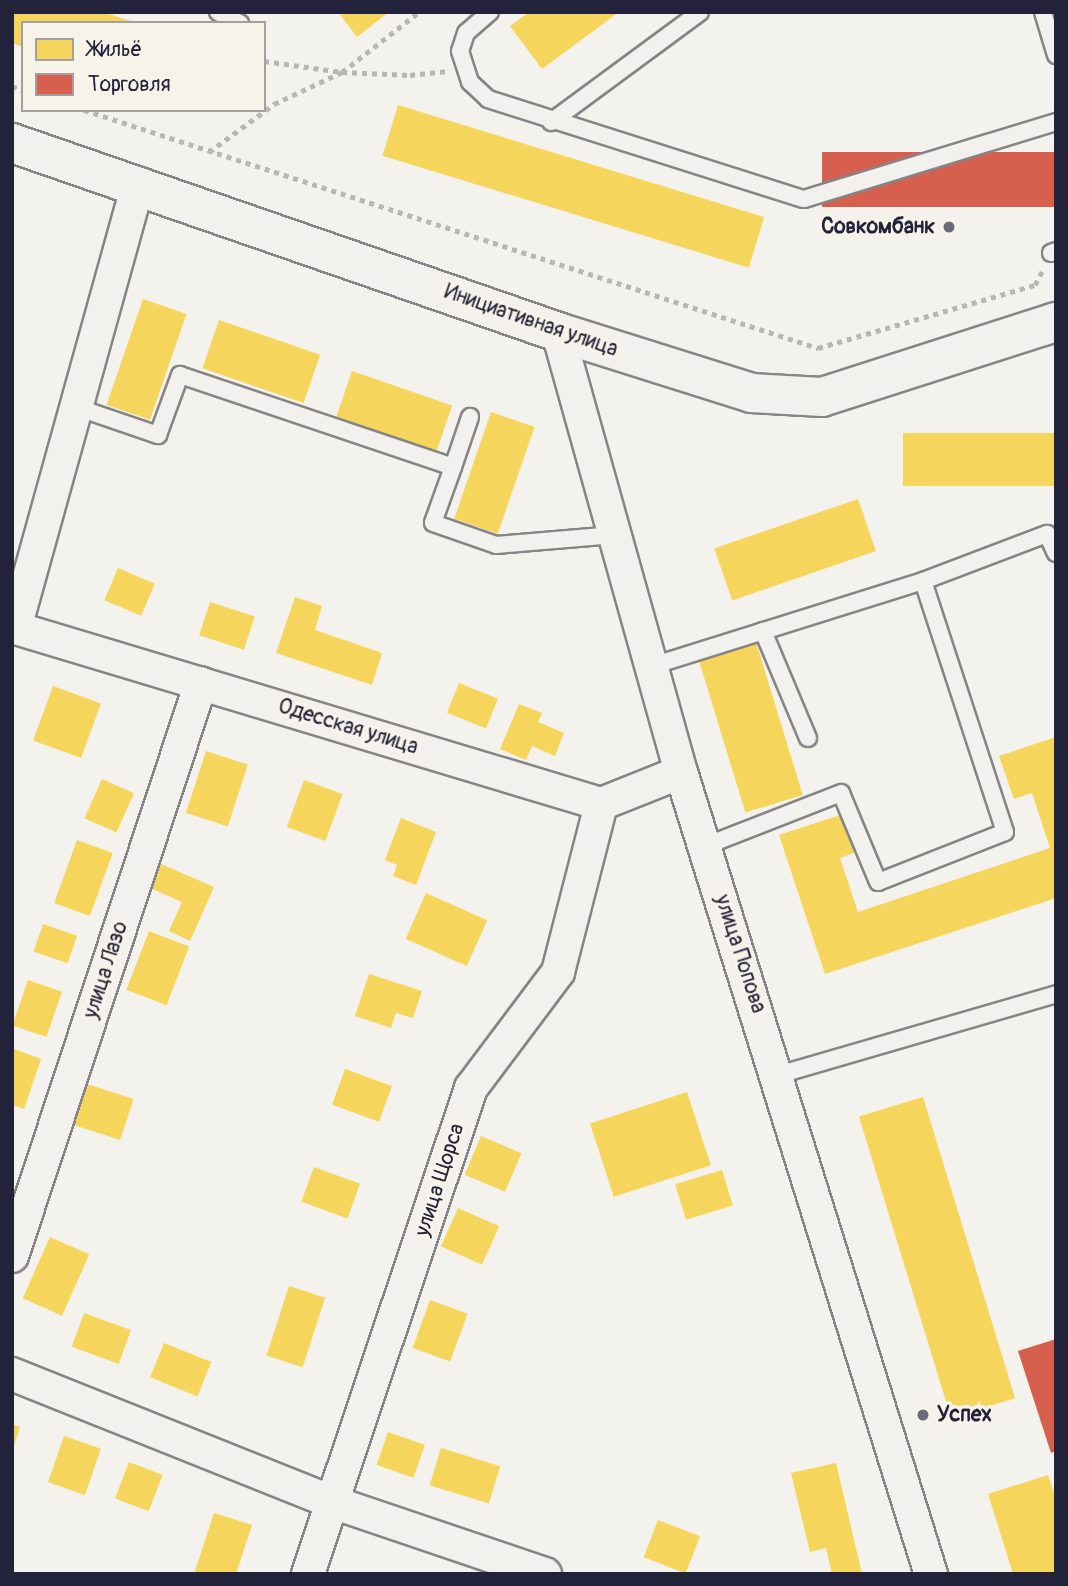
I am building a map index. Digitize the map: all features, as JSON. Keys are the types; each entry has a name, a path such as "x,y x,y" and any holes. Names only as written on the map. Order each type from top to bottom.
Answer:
{"main road":[{"name":"Инициативная улица","path":"12,143 138,184 558,332 751,393 822,397 1056,322"}],"street":[{"path":"14,627 138,184"},
{"name":"улица Попова","path":"558,332 681,772 778,1075 931,1574"},
{"name":"Одесская улица","path":"14,627 601,804"},
{"name":"улица Лазо","path":"12,1256 201,683"},
{"path":"601,804 681,772"},
{"name":"улица Щорса","path":"308,1574 471,1088 558,972 601,804"},
{"path":"12,1374 332,1502 545,1574"}],"lane":[{"path":"218,12 236,21"},
{"path":"490,12 466,33 460,51 463,69 488,99 551,122 804,199 1056,122"},
{"path":"551,122 700,12"},
{"path":"1043,12 1056,55"},
{"path":"76,407 159,435 180,375 453,467"},
{"path":"470,417 433,523 496,545 615,535"},
{"path":"652,666 923,581 1047,534 1056,553"},
{"path":"705,846 841,793 878,882 1005,832 923,581"},
{"path":"763,631 808,738"},
{"path":"778,1075 1056,994"}],"path":[{"path":"266,110 342,72 419,12"},
{"path":"266,61 342,72 411,75 463,69"},
{"path":"90,112 818,348 1035,285 1053,252"},
{"path":"208,152 263,112"}],"building: Жильё":[{"path":"12,12 103,12 131,21 21,21 21,46 12,43"},
{"path":"338,12 389,12 357,37"},
{"path":"529,12 619,12 542,69 510,26"},
{"path":"398,105 764,217 749,268 383,156"},
{"path":"143,299 186,314 150,420 107,405"},
{"path":"219,320 320,355 304,403 202,368"},
{"path":"352,371 452,406 436,453 336,418"},
{"path":"491,412 534,427 498,534 454,519"},
{"path":"903,433 1056,433 1056,486 903,486"},
{"path":"858,499 876,551 732,600 714,548"},
{"path":"118,568 155,584 141,616 104,600"},
{"path":"295,597 322,606 315,630 382,653 372,685 276,653"},
{"path":"210,602 255,617 244,650 199,635"},
{"path":"756,642 803,795 745,813 699,660"},
{"path":"459,683 498,699 486,728 447,713"},
{"path":"53,686 101,703 81,758 33,741"},
{"path":"519,704 542,713 538,722 564,733 555,756 532,746 526,760 500,749"},
{"path":"1056,737 1056,898 825,974 779,835 843,814 856,852 840,858 858,912 1050,848 1032,793 1014,799 999,756"},
{"path":"206,751 248,765 228,826 186,813"},
{"path":"102,779 134,793 116,833 85,818"},
{"path":"304,780 343,794 325,841 287,827"},
{"path":"401,818 436,832 416,885 393,876 397,865 385,860"},
{"path":"77,840 113,853 90,916 54,903"},
{"path":"161,864 214,887 190,941 169,931 182,902 150,888"},
{"path":"426,893 487,920 467,966 406,939"},
{"path":"43,924 77,936 68,963 34,951"},
{"path":"149,931 189,946 167,1005 126,990"},
{"path":"369,974 422,991 413,1018 396,1013 391,1028 355,1016"},
{"path":"28,980 62,992 46,1037 12,1025"},
{"path":"12,1048 41,1059 24,1109 12,1105"},
{"path":"345,1069 392,1086 379,1122 332,1105"},
{"path":"84,1083 133,1099 120,1140 71,1124"},
{"path":"687,1092 711,1165 614,1197 590,1124"},
{"path":"923,1097 1015,1398 951,1418 859,1117"},
{"path":"481,1136 522,1153 505,1192 465,1175"},
{"path":"314,1167 360,1184 347,1219 301,1202"},
{"path":"722,1170 733,1205 686,1220 675,1184"},
{"path":"458,1208 499,1226 482,1265 441,1246"},
{"path":"50,1237 89,1254 62,1316 23,1298"},
{"path":"289,1286 325,1298 303,1367 266,1355"},
{"path":"430,1300 468,1314 450,1362 413,1348"},
{"path":"84,1313 131,1330 119,1364 72,1347"},
{"path":"164,1343 211,1362 197,1396 150,1377"},
{"path":"12,1424 20,1427 13,1449 12,1448"},
{"path":"388,1432 425,1445 413,1478 377,1465"},
{"path":"64,1436 101,1449 85,1495 48,1482"},
{"path":"441,1448 500,1466 489,1503 430,1485"},
{"path":"129,1462 163,1475 149,1511 115,1498"},
{"path":"836,1463 862,1574 832,1574 826,1548 810,1552 791,1473"},
{"path":"1048,1475 1056,1499 1056,1574 1013,1574 988,1494"},
{"path":"214,1513 252,1525 236,1574 194,1574"},
{"path":"658,1520 700,1536 686,1573 644,1557"}],"building: Торговля":[{"path":"822,152 1056,152 1056,207 822,207"},
{"path":"1056,1339 1056,1451 1051,1453 1018,1351"}],"place":[{"name":"Совкомбанк","path":"949,227"},
{"name":"Успех","path":"923,1415"}]}
